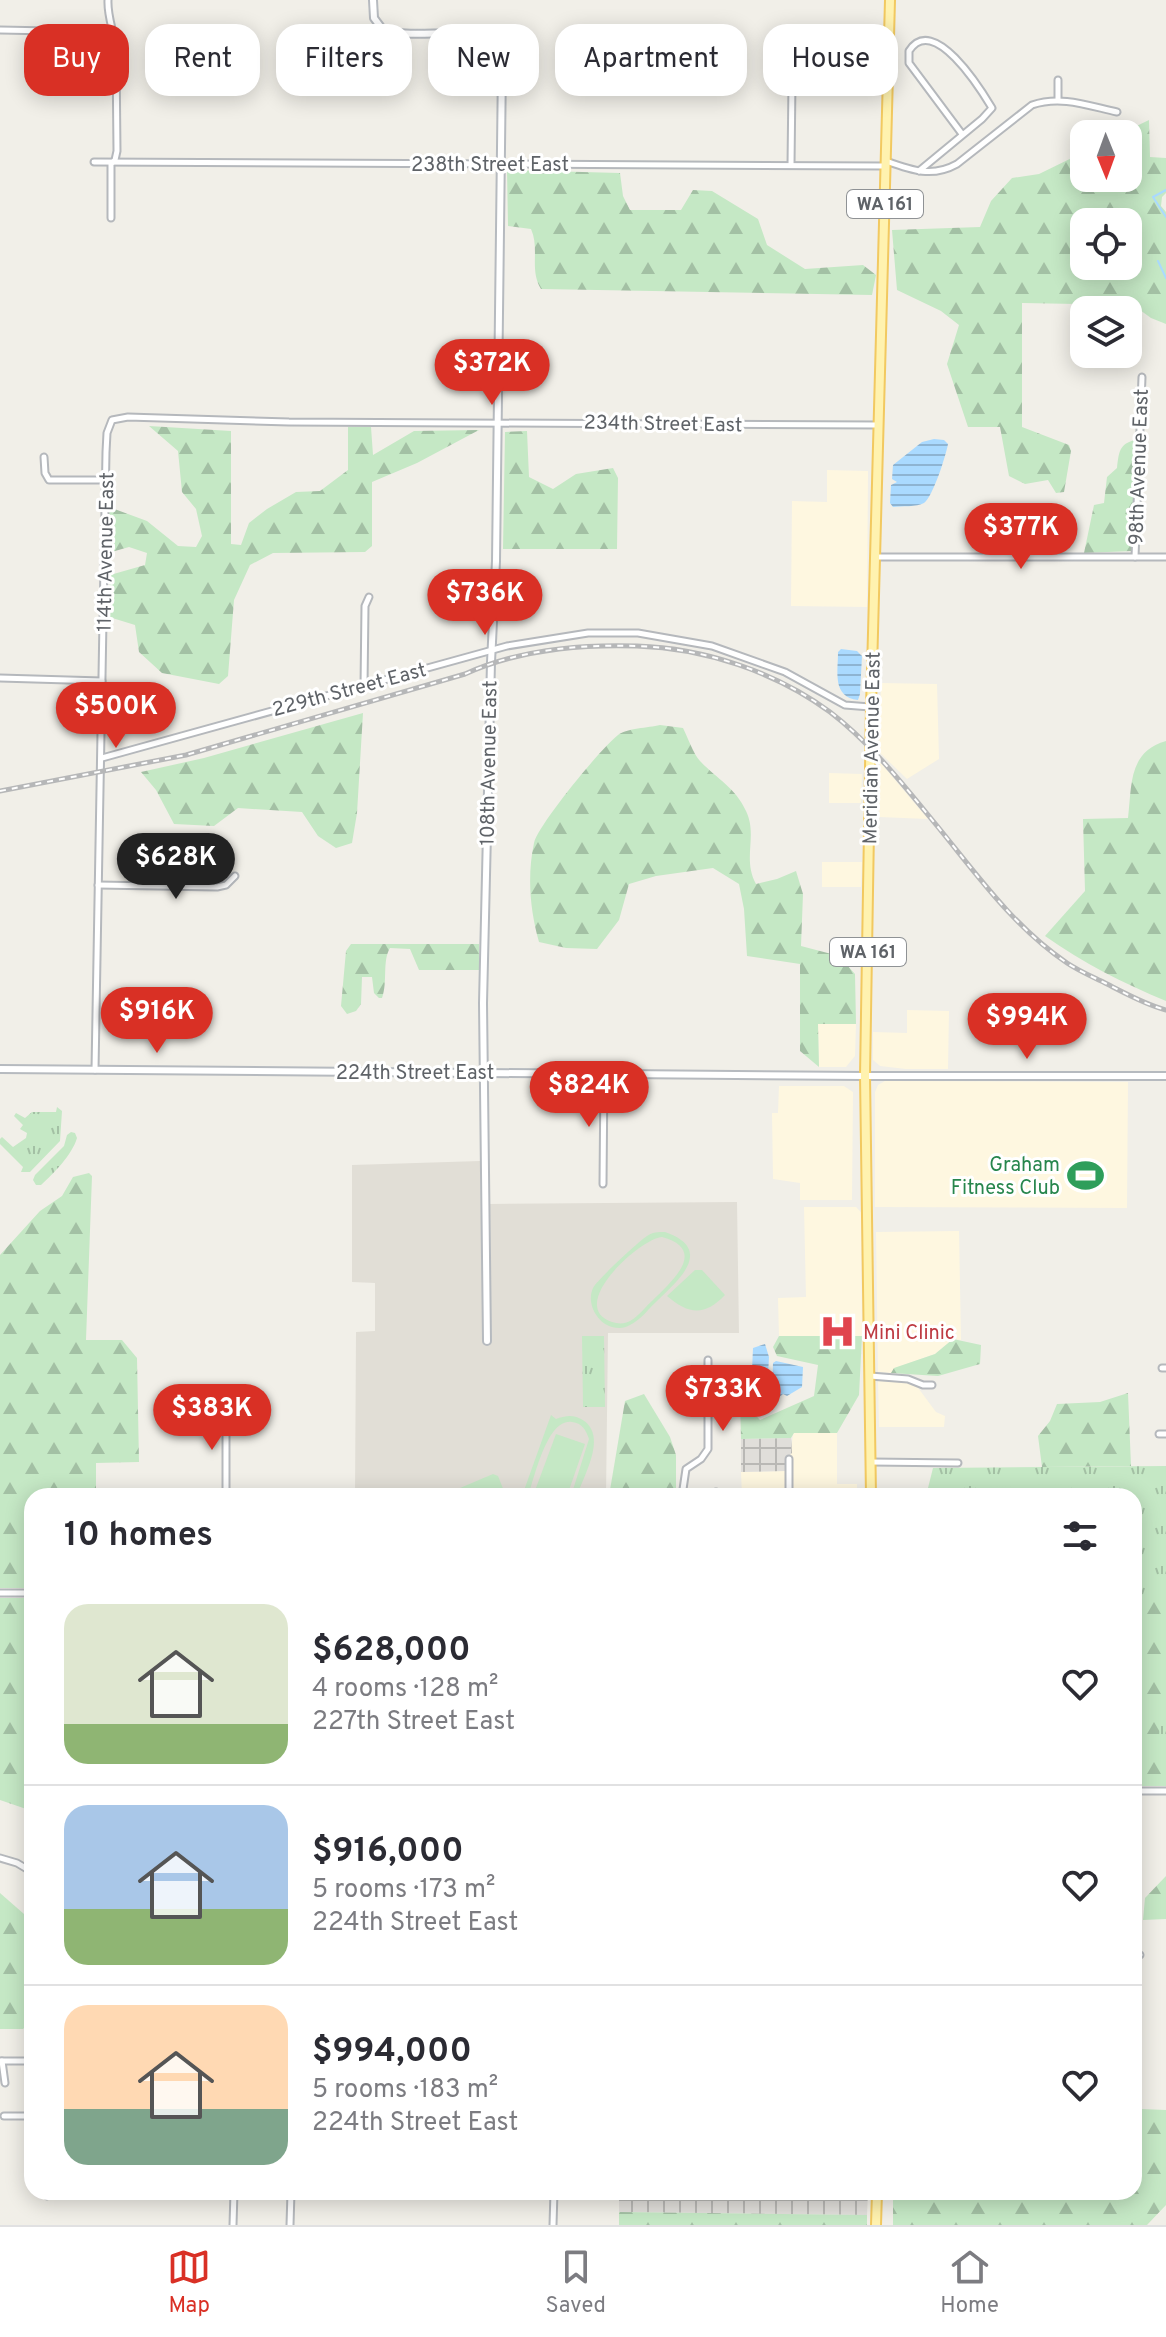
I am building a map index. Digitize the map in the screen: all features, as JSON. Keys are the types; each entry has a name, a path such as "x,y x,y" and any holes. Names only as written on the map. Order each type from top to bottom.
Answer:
{"main road":[{"name":"Meridian Avenue East","path":"871,1488 865,1076 871,707 890,0"},
{"path":"876,2225 877,2200"}],"street":[{"path":"108,0 111,24"},
{"name":"108th Avenue East","path":"373,0 377,25 392,33 478,35 495,42 502,65 483,974 487,1341"},
{"path":"0,30 24,30"},
{"path":"919,171 982,119 992,108 945,47 932,40 920,41 910,48 909,63 962,134"},
{"path":"1058,80 1058,100"},
{"path":"111,218 116,96"},
{"path":"791,165 792,96"},
{"path":"919,171 936,172 950,168 1032,105 1058,100 1117,112"},
{"name":"238th Street East","path":"94,162 886,163 919,171"},
{"name":"98th Avenue East","path":"1135,557 1142,377"},
{"name":"234th Street East","path":"112,420 128,417 289,422 879,425"},
{"name":"114th Avenue East","path":"95,1070 107,433 112,420"},
{"path":"44,457 45,473 49,480 106,480"},
{"path":"876,557 1166,557"},
{"path":"364,686 365,606 369,597"},
{"name":"229th Street East","path":"102,758 492,650 547,637 588,633 622,632 667,637 735,653 800,679 845,705 871,707"},
{"path":"0,678 102,681"},
{"path":"98,885 217,887 226,885 235,876"},
{"name":"224th Street East","path":"0,1069 1166,1076"},
{"path":"603,1184 604,1073"},
{"path":"683,1488 684,1473 708,1449 708,1360"},
{"path":"870,1376 908,1379 932,1385"},
{"path":"226,1408 226,1488"},
{"path":"789,1459 789,1488"},
{"path":"871,1462 958,1463"},
{"path":"0,1593 24,1593"},
{"path":"1142,1791 1166,1791"},
{"path":"0,1858 24,1867"},
{"path":"5,2083 1,2061 24,2061"},
{"path":"4,2116 24,2116"},
{"path":"233,2225 234,2200"},
{"path":"290,2225 291,2200"},
{"path":"553,2225 554,2200"}],"shaded area":[{"path":"827,470 868,471 867,607 791,606 792,501 827,502"},
{"path":"881,683 937,684 939,759 907,779 879,752"},
{"path":"880,762 928,819 879,817"},
{"path":"829,773 862,774 861,803 829,803"},
{"path":"822,862 862,862 861,887 822,887"},
{"path":"907,1010 949,1011 948,1069 880,1066 873,1060 873,1032 907,1033"},
{"path":"818,1023 856,1024 855,1056 846,1067 819,1067"},
{"path":"885,1081 1128,1082 1127,1208 875,1207 875,1092 878,1085"},
{"path":"779,1086 844,1086 853,1092 852,1200 800,1200 800,1183 773,1179 772,1113 778,1113"},
{"path":"480,1161 483,1333 491,1333 490,1204 737,1202 739,1333 608,1333 606,1488 355,1488 356,1332 375,1331 375,1283 352,1282 352,1165"},
{"path":"804,1207 856,1207 861,1212 862,1336 779,1336 778,1298 806,1297"},
{"path":"959,1231 961,1340 953,1339 935,1354 895,1368 891,1373 878,1372 876,1232"},
{"path":"878,1381 916,1385 936,1412 945,1416 944,1427 879,1427"},
{"path":"793,1433 837,1433 837,1484 857,1484 857,1488 742,1488 741,1472 786,1471 786,1458 791,1453"},
{"path":"791,1438 792,1453 786,1458 786,1471 741,1472 741,1439"},
{"path":"619,2200 868,2200 867,2215 619,2212"}],"green space":[{"path":"1149,120 1150,157 1166,158 1166,193 1161,206 1166,212 1166,324 1142,312 1142,296 1070,296 1070,304 1022,303 1022,427 1069,445 1071,451 1064,492 1056,493 1048,480 1025,484 1009,476 1000,427 968,427 947,364 959,325 941,311 897,290 892,230 980,227 991,201 1012,178 1039,174 1070,159 1070,192 1142,192 1142,123"},
{"path":"507,170 620,173 623,196 630,210 681,210 693,190 712,191 758,219 767,245 805,269 863,265 876,275 872,295 541,289 537,282 531,229 508,226"},
{"path":"149,426 231,431 231,544 241,545 249,523 267,509 296,492 320,491 348,470 348,427 371,427 373,455 414,431 479,430 417,463 372,482 372,546 365,552 273,553 250,565 234,600 228,676 219,684 162,673 139,652 135,625 109,617 110,575 145,565 147,553 129,547 108,553 109,507 147,521 178,546 196,547 202,536 196,509 182,492 178,451"},
{"path":"527,431 529,477 553,489 576,474 613,468 618,478 617,549 503,549 505,432"},
{"path":"1135,440 1132,551 1084,553 1094,505 1104,503 1107,477 1117,468 1123,446"},
{"path":"363,713 357,813 352,843 336,848 318,836 302,812 238,808 214,826 174,824 156,790 141,772 204,758"},
{"path":"660,725 683,728 700,761 742,803 751,829 750,865 756,884 796,871 803,894 801,946 839,956 855,974 856,1024 818,1024 819,1067 800,1051 800,964 747,956 739,884 713,868 656,876 629,884 619,920 597,949 566,948 539,942 533,918 530,880 538,834 571,787 618,735"},
{"path":"1166,741 1166,1001 1104,972 1045,936 1085,891 1083,819 1128,818 1138,761 1154,746"},
{"path":"351,944 479,944 479,970 419,970 410,949 390,948 382,998 374,993 372,977 362,977 361,1004 356,1011 347,1014 341,1006 346,951"},
{"path":"57,1107 62,1111 60,1141 30,1172 21,1172 23,1167 0,1144 0,1139 2,1137 13,1147 26,1138 27,1133 20,1129 23,1125 14,1116 16,1113 25,1118 32,1112 56,1112"},
{"path":"71,1132 77,1138 71,1151 41,1185 36,1185 33,1180 35,1175 64,1146"},
{"path":"89,1173 92,1176 86,1340 122,1340 137,1358 139,1462 96,1463 96,1488 24,1488 24,1588 0,1588 0,1255 40,1211 62,1196 73,1177"},
{"path":"665,1232 688,1247 690,1255 683,1274 634,1323 622,1328 607,1325 592,1306 593,1288 642,1240 651,1234","holes":["662,1237 683,1250 685,1258 682,1267 639,1314 621,1323 612,1322 600,1314 597,1302 602,1288 625,1260 652,1240"]},
{"path":"695,1270 702,1270 725,1295 704,1310 690,1310 667,1296"},
{"path":"582,1336 604,1336 605,1407 583,1407"},
{"path":"779,1336 862,1336 859,1395 837,1433 794,1433 791,1438 741,1439 740,1398 760,1420 814,1396 818,1365 777,1356 773,1347"},
{"path":"953,1339 981,1345 980,1364 938,1376 891,1373 894,1368 935,1354"},
{"path":"1128,1393 1131,1466 1042,1467 1038,1436 1050,1421 1057,1404 1100,1402"},
{"path":"644,1394 670,1437 676,1455 676,1488 610,1488 625,1401"},
{"path":"551,1415 556,1419 575,1416 589,1426 594,1444 580,1488 574,1488 589,1439 585,1430 572,1422 563,1423 556,1429 543,1450 531,1488 525,1488"},
{"path":"556,1434 585,1444 570,1488 536,1488"},
{"path":"1166,1466 1166,1786 1142,1786 1142,1488 928,1488 933,1468"},
{"path":"493,1474 498,1476 503,1488 460,1488"},
{"path":"1060,1484 1071,1488 987,1488"},
{"path":"1166,1592 1166,1721 1160,1723 1158,1749 1161,1760 1166,1762 1166,1780 1142,1780 1142,1596"},
{"path":"0,1598 24,1598 24,1808 0,1800"},
{"path":"1166,1876 1166,1919 1143,1920 1145,1898"},
{"path":"0,1893 24,1914 24,2028 0,2029"},
{"path":"1142,2109 1166,2110 1166,2205 1147,2225 893,2225 893,2200 1142,2200"},
{"path":"619,2212 867,2215 867,2225 619,2225"}],"water":[{"path":"944,440 948,444 928,499 917,505 893,507 890,503 891,485 897,482 892,479 893,465 922,442"},
{"path":"841,649 857,651 862,656 858,700 850,698 840,689 837,668"},
{"path":"765,1344 769,1357 767,1394 751,1394 753,1348"},
{"path":"773,1363 803,1367 802,1387 787,1396 783,1394 769,1406 755,1405 753,1399 769,1399 772,1394"}],"waterway":[{"path":"1166,190 1153,197 1166,217"},
{"path":"1158,261 1166,278"}],"railway":[{"path":"0,791 186,755 527,654 615,646 688,652 763,674 830,712 887,766 998,900 1048,949 1076,969 1166,1010"}],"place":[{"name":"Graham Fitness Club","path":"1086,1176"},
{"name":"Mini Clinic","path":"837,1332"}]}
